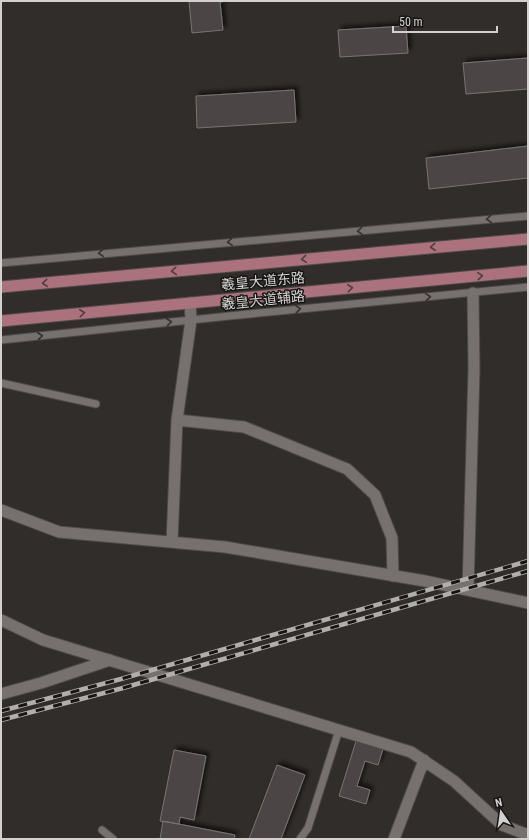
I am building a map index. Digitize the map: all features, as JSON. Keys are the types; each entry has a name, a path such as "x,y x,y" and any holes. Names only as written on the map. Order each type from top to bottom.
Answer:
{"main road":[{"name":"羲皇大道东路","path":"1,287 528,239"},
{"name":"羲皇大道东路","path":"1,321 528,271"}],"street":[{"path":"468,590 474,369 473,293"},
{"path":"172,542 177,420 191,320 190,303"},
{"path":"177,420 244,427 347,469 376,495 392,538 393,576"},
{"path":"1,510 60,532 225,547 393,576 528,603"},
{"path":"1,620 43,640 411,752 454,781 502,825 528,835"},
{"path":"1,694 41,683 110,660"},
{"path":"394,839 424,760"}],"lane":[{"path":"1,263 528,216"},
{"name":"羲皇大道辅路","path":"1,340 528,287"},
{"path":"1,383 96,404"},
{"path":"300,839 308,828 339,730"},
{"path":"102,830 113,839"}],"building":[{"path":"189,1 227,1 220,2 223,30 192,33"},
{"path":"406,26 408,53 340,57 338,30"},
{"path":"528,58 528,89 466,94 463,63"},
{"path":"294,90 296,122 197,128 196,96"},
{"path":"528,146 528,178 429,189 426,158"},
{"path":"356,741 383,749 378,765 365,761 357,786 370,790 366,804 339,796"},
{"path":"174,750 206,756 194,820 180,817 179,824 160,821"},
{"path":"277,765 305,775 281,839 249,839"},
{"path":"163,821 235,835 234,839 160,839"}],"railway":[{"path":"1,711 121,679 528,561"},
{"path":"1,720 123,688 528,571"}]}
